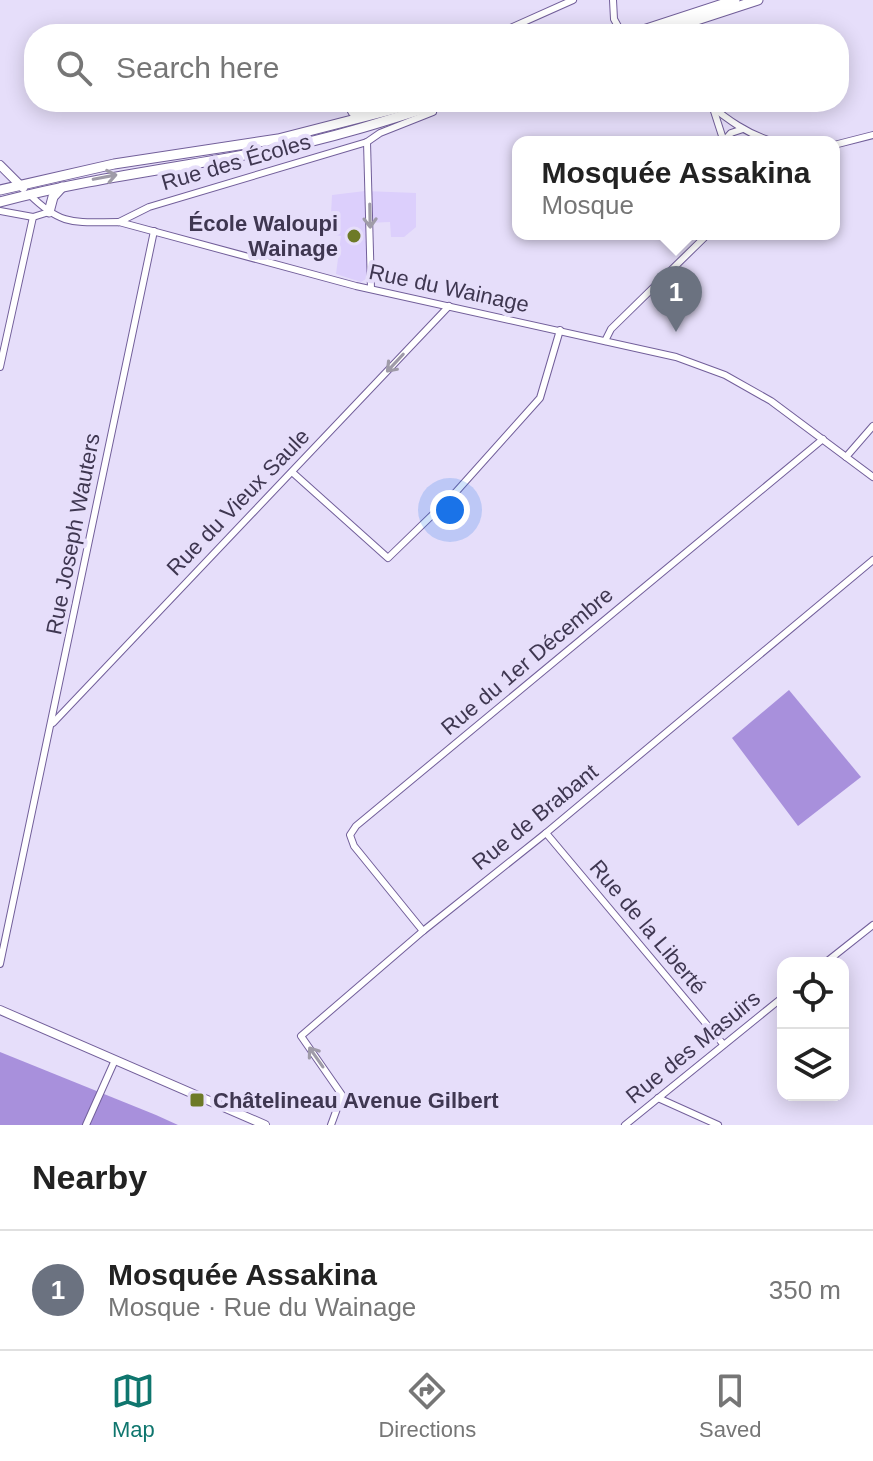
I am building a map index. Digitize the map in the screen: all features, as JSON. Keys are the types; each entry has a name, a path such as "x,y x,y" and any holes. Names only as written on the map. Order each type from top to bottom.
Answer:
{"highway":[{"path":"662,24 735,0"},
{"path":"685,24 758,0"},
{"path":"0,190 114,164 278,139 383,112"},
{"path":"0,202 65,185 280,148 415,112"},
{"path":"49,212 53,197 65,185"}],"main road":[{"path":"0,165 29,194"},
{"path":"0,1010 265,1125"}],"street":[{"path":"519,24 573,0"},
{"path":"613,0 617,24"},
{"name":"Rue des Écoles","path":"119,222 149,207 367,142 380,133 433,112"},
{"path":"714,112 722,136"},
{"path":"719,112 755,136"},
{"path":"728,136 743,129"},
{"path":"840,143 873,135"},
{"path":"367,142 371,289"},
{"name":"Rue du Wainage","path":"29,194 58,219 119,222 371,289 676,357 725,375 771,401 873,477"},
{"path":"0,211 33,217 49,212"},
{"path":"0,367 33,217"},
{"name":"Rue Joseph Wauters","path":"0,964 154,231"},
{"path":"605,341 611,329 702,240"},
{"name":"Rue du Vieux Saule","path":"53,723 449,306"},
{"path":"292,472 388,558 455,493 540,398 560,330"},
{"path":"846,457 873,426"},
{"name":"Rue du 1er Décembre","path":"423,931 354,846 350,835 356,826 823,439"},
{"name":"Rue de Brabant","path":"331,1125 342,1095 301,1036 423,931 546,833 873,560"},
{"name":"Rue de la Liberté","path":"546,833 723,1044"},
{"path":"833,957 873,925"},
{"name":"Rue des Masuirs","path":"625,1125 777,1002"},
{"path":"86,1125 115,1060"},
{"path":"658,1098 718,1125"}],"shaded area":[{"name":"École Waloupi Wainage","path":"365,191 416,193 416,227 404,237 391,237 390,222 367,223 369,277 361,282 336,274 341,236 330,234 332,195"},
{"path":"789,690 861,777 798,826 732,738"},
{"path":"0,1052 156,1115 178,1125 0,1125"}],"place":[{"name":"École Waloupi Wainage","path":"354,236"},
{"name":"Mosquée Assakina","path":"676,332"},
{"name":"Châtelineau Avenue Gilbert","path":"197,1100"}]}
